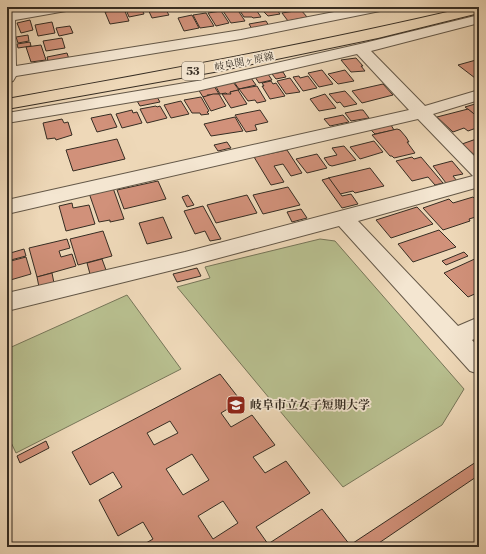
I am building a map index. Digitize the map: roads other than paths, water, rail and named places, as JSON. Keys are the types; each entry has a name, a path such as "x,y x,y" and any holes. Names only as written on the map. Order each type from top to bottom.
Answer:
{"main road":[{"name":"岐阜関ヶ原線","path":"7,104 214,67 374,28 439,7"},
{"name":"岐阜関ヶ原線","path":"7,91 479,9"}],"street":[{"path":"66,7 8,12 8,75 181,46 321,13 380,7"},
{"path":"7,118 197,86 360,49 479,19"},
{"path":"360,49 420,113 479,172"},
{"path":"7,207 420,113 479,95"},
{"path":"7,302 113,278 479,182"},
{"path":"344,218 479,364"},
{"path":"455,338 479,326"}],"place":[{"name":"岐阜市立女子短期大学","path":"236,405"}]}
